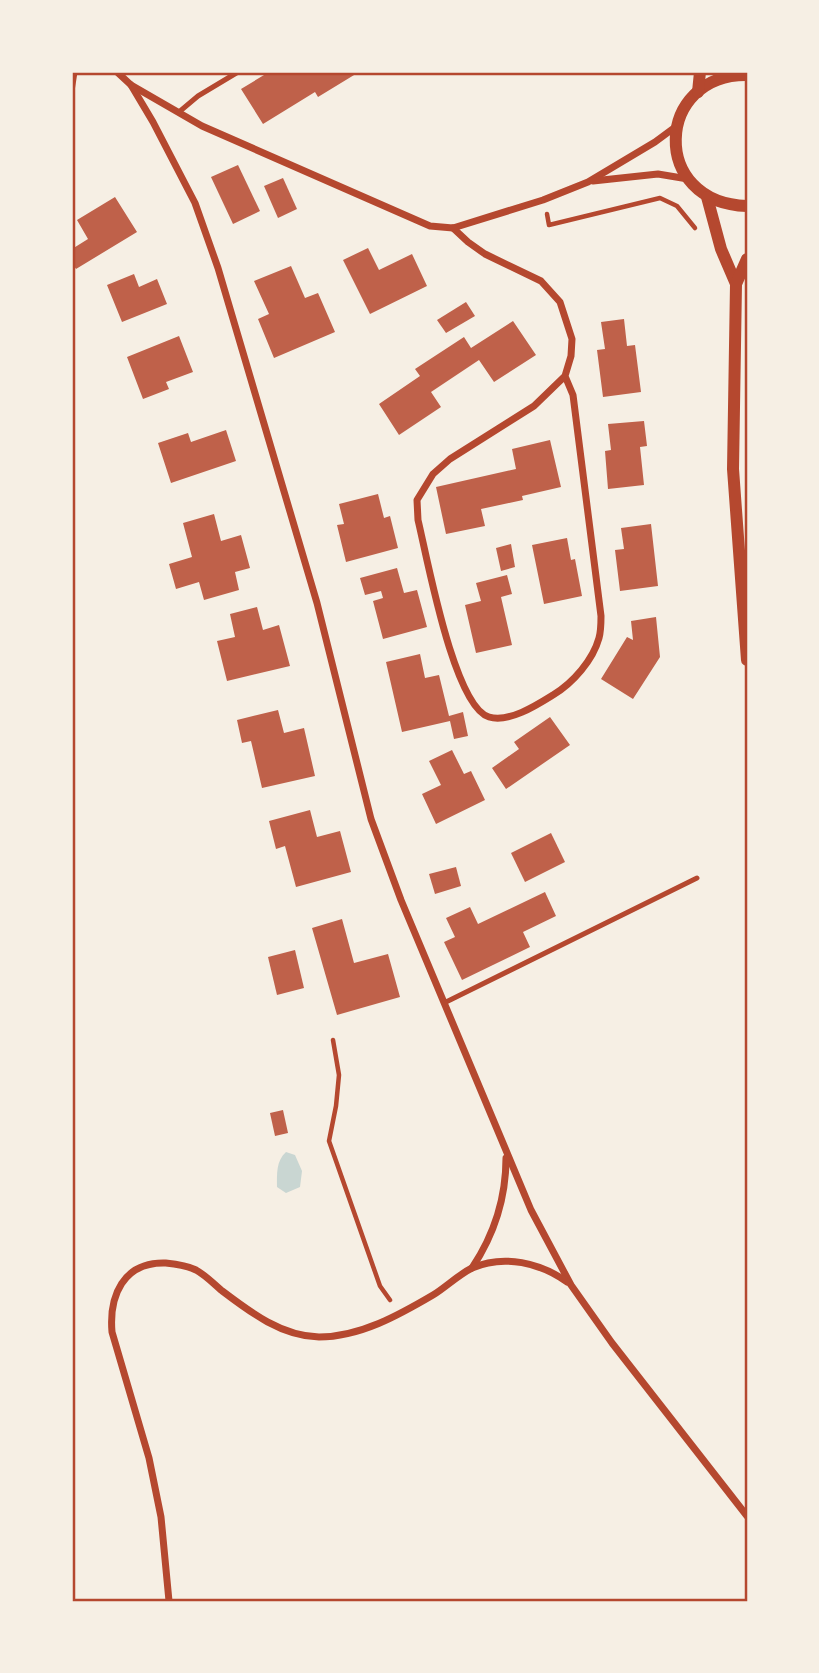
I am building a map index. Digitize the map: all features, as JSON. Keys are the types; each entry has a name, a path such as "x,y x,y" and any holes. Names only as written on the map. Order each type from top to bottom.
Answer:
{"street":[{"path":"117,72 131,85 202,126 430,226 453,228 543,200 589,182 655,142 678,124"},
{"path":"698,92 700,72"},
{"path":"747,75 718,79 690,99 678,124 676,148 688,179 708,197 731,205 747,206"},
{"path":"131,85 194,203 218,268 317,603 371,819 401,900 446,1002 506,1152 531,1210 571,1285 611,1343 747,1516"},
{"path":"589,182 658,174 688,179"},
{"path":"708,197 721,249 736,284"},
{"path":"453,228 485,254 541,281 560,302 572,339 571,356 565,376 534,407 450,459 433,474 417,500 418,520 455,669 477,711 490,718 506,717 536,705 561,690 575,678 600,637 601,616 573,396 565,376"},
{"path":"747,259 736,284 733,469 747,660"},
{"path":"471,1269 483,1252 502,1201 506,1152"},
{"path":"169,1601 161,1517 149,1458 112,1332 111,1317 115,1296 130,1273 153,1263 183,1265 196,1270 253,1315 297,1334 320,1337 371,1326 433,1295 471,1269 492,1263 519,1262 554,1273 571,1285"}],"lane":[{"path":"72,91 75,72"},
{"path":"179,112 198,96 238,72"},
{"path":"446,1002 697,877"}],"path":[{"path":"543,200 549,225 660,198 677,206 706,242 721,249"},
{"path":"333,1040 339,1075 329,1141 380,1286 399,1312"}],"shaded area":[{"path":"286,1152 295,1155 302,1171 300,1187 286,1193 277,1187 277,1173"}],"building":[{"path":"269,72 303,72 305,75 310,72 359,72 318,97 315,92 263,124 241,89"},
{"path":"238,165 260,211 233,224 211,177"},
{"path":"283,178 297,209 278,218 264,186"},
{"path":"115,197 137,232 76,269 72,263 72,249 88,239 77,220"},
{"path":"368,248 379,270 412,254 427,286 370,314 343,260"},
{"path":"291,266 305,298 318,293 335,332 274,358 258,319 269,314 254,281"},
{"path":"134,274 139,287 157,279 167,304 122,322 107,285"},
{"path":"466,302 475,316 446,333 437,320"},
{"path":"624,319 627,346 635,345 641,392 603,397 597,350 605,349 601,322"},
{"path":"513,321 536,355 494,382 479,360 431,392 441,407 399,435 379,404 420,376 415,369 464,337 471,348"},
{"path":"179,336 193,372 166,382 169,389 143,399 127,357"},
{"path":"644,421 647,446 640,447 644,485 608,489 605,451 611,450 608,424"},
{"path":"226,430 236,461 171,483 158,443 188,433 191,442"},
{"path":"550,440 561,487 522,496 523,500 481,509 485,526 446,534 436,487 516,469 512,449"},
{"path":"378,494 384,518 390,516 398,548 346,562 337,525 344,524 339,504"},
{"path":"214,514 221,541 241,535 250,568 235,572 239,590 204,600 199,582 176,589 169,564 192,557 183,523"},
{"path":"651,524 658,586 620,591 615,550 624,549 621,528"},
{"path":"567,538 571,560 575,559 582,596 544,604 532,545"},
{"path":"511,544 515,567 501,571 496,548"},
{"path":"397,568 404,593 417,590 427,627 383,639 373,601 383,598 381,591 365,595 360,578"},
{"path":"507,575 512,594 501,597 512,645 476,653 465,605 481,601 476,583"},
{"path":"257,607 263,630 279,625 290,666 227,681 217,641 235,637 230,614"},
{"path":"656,617 660,657 633,699 601,679 627,637 633,640 631,621"},
{"path":"420,654 425,678 439,675 449,716 463,712 468,736 454,739 450,721 402,732 386,662"},
{"path":"278,710 284,733 304,728 315,776 262,788 251,741 242,743 237,720"},
{"path":"550,717 570,745 506,789 492,768 519,749 514,742"},
{"path":"452,750 464,774 471,771 485,800 436,824 422,794 441,785 429,761"},
{"path":"310,810 317,837 340,831 351,872 296,887 285,846 276,849 269,821"},
{"path":"551,833 565,862 525,882 511,853"},
{"path":"456,867 461,886 435,894 429,874"},
{"path":"545,892 556,916 523,932 530,947 462,980 444,942 455,937 446,918 470,907 478,924"},
{"path":"342,919 354,963 388,954 400,997 337,1015 312,928"},
{"path":"295,950 304,988 277,995 268,957"},
{"path":"283,1110 288,1133 275,1136 270,1113"}]}
